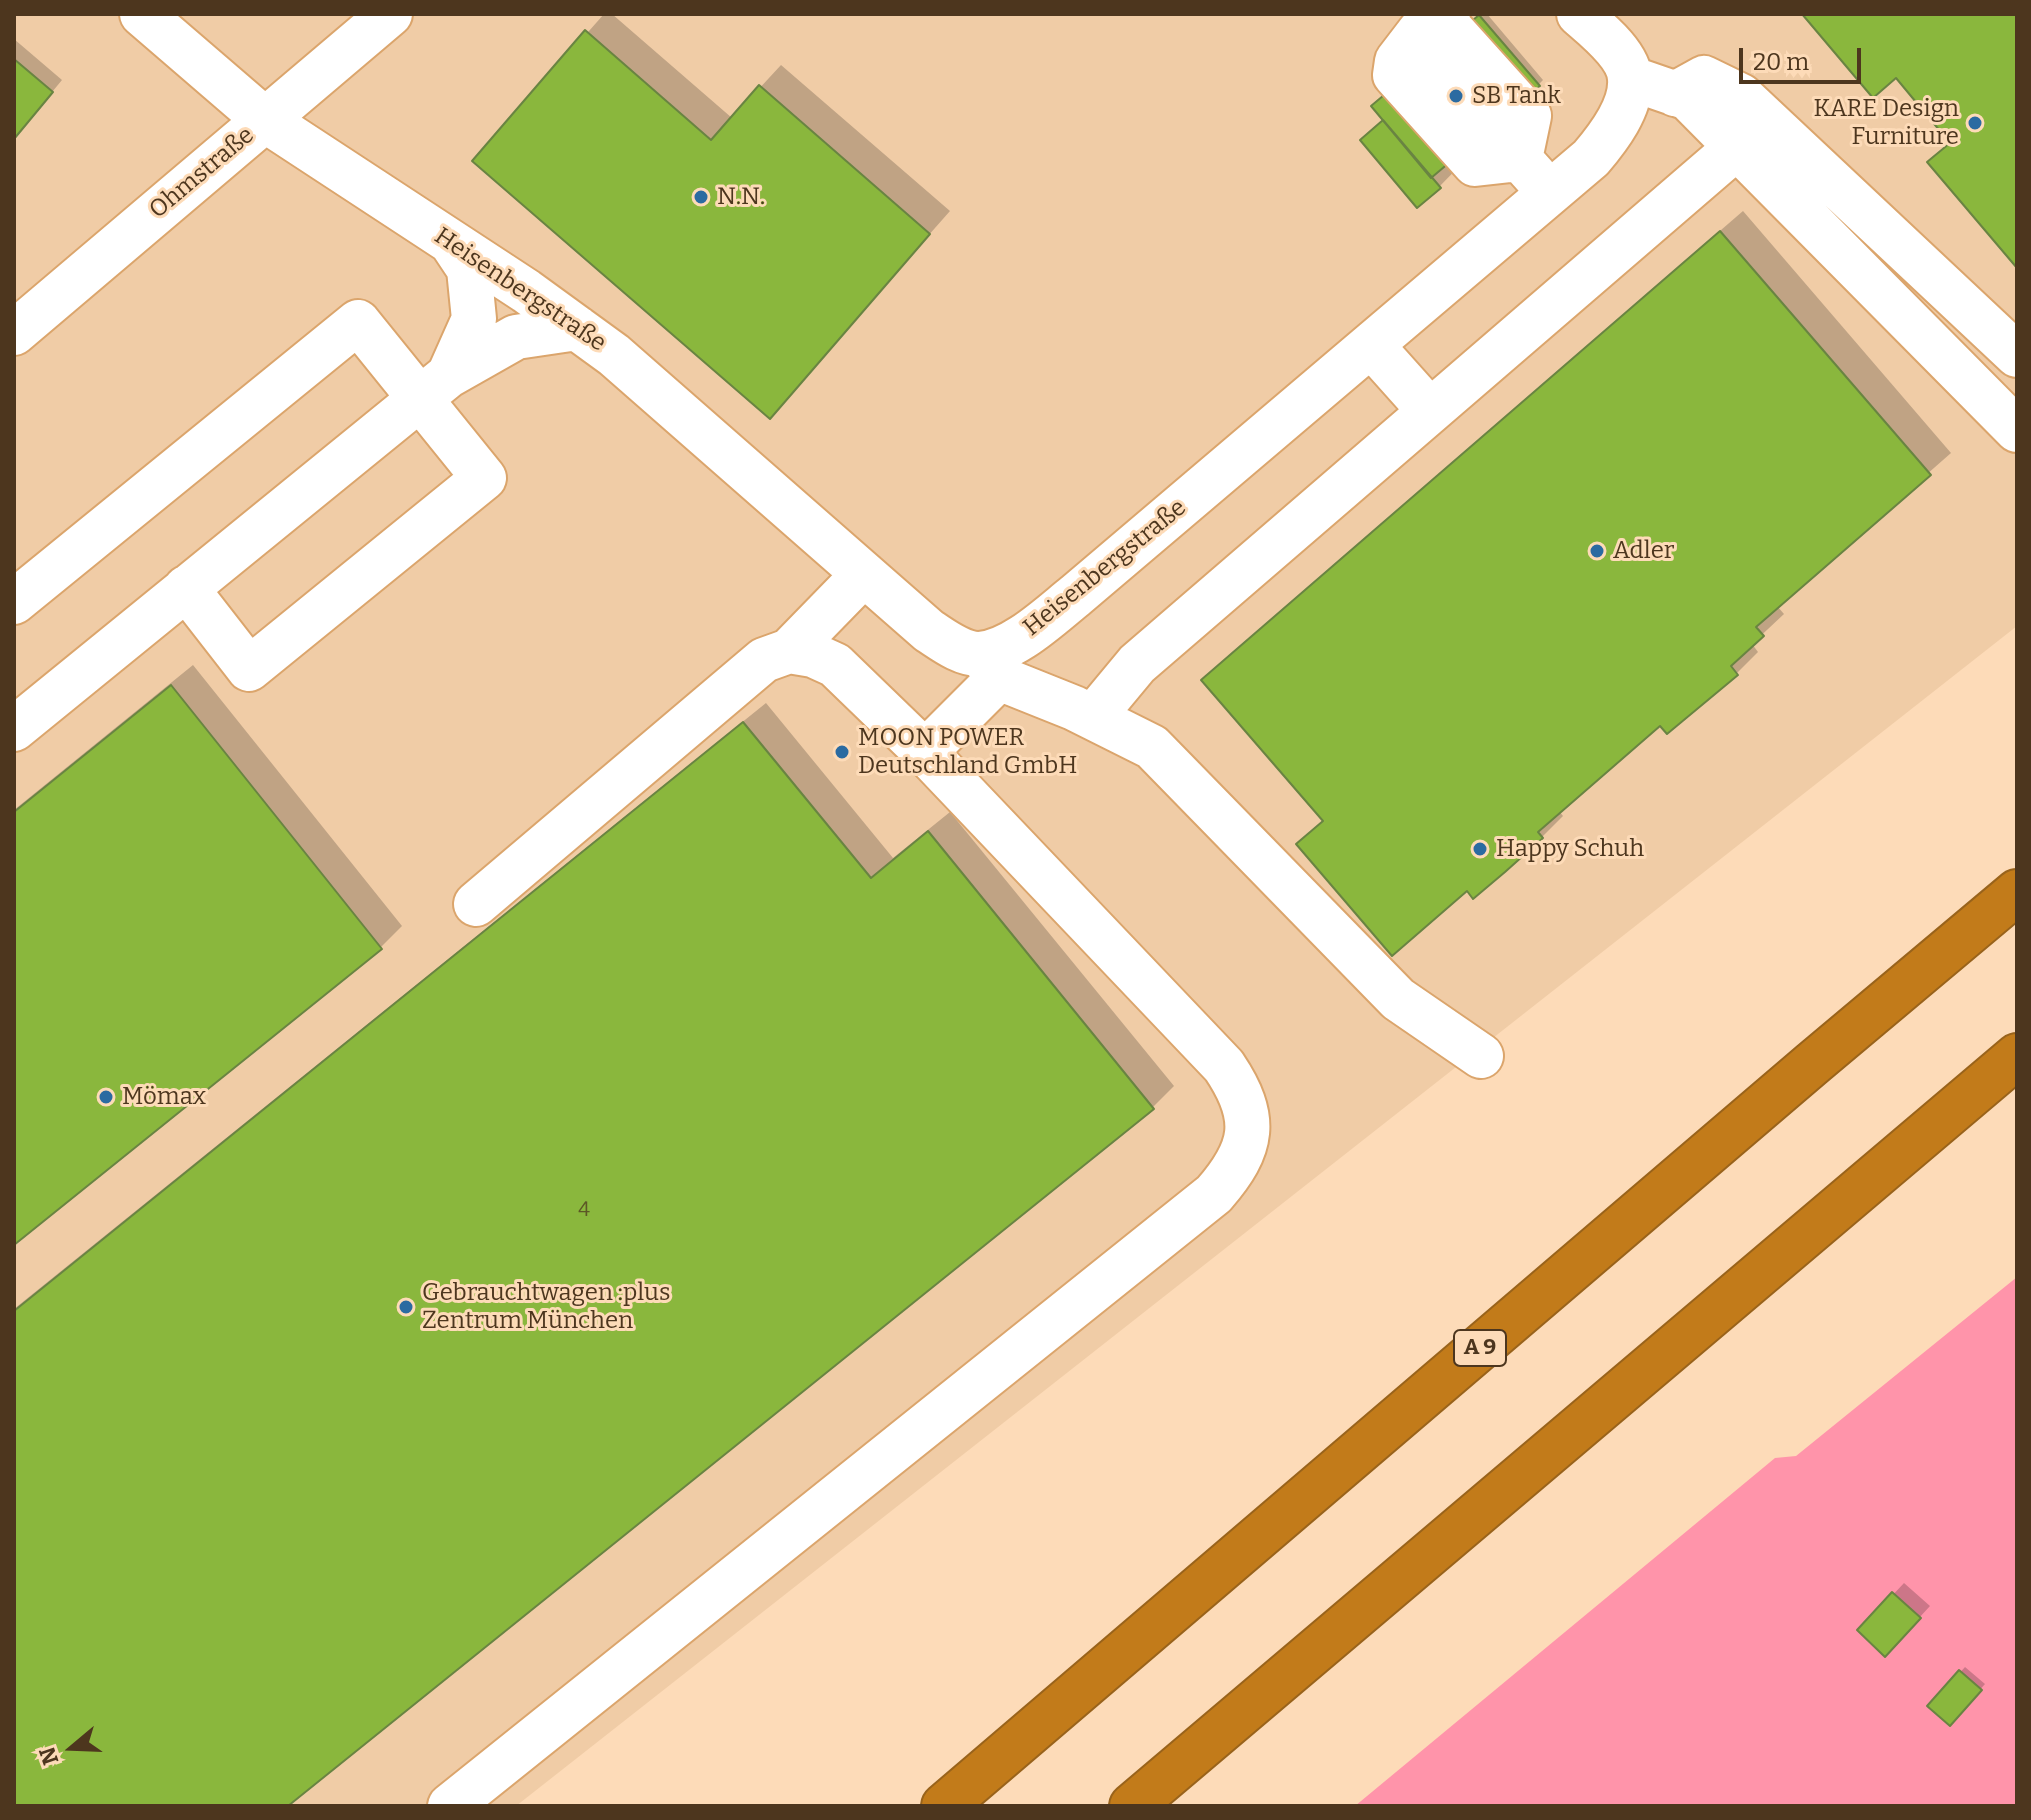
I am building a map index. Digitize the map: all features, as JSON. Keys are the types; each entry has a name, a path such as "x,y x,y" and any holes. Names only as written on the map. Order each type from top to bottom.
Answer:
{"highway":[{"name":"A 9","path":"944,1806 2017,892"},
{"path":"1132,1806 2017,1056"}],"street":[{"name":"Heisenbergstraße","path":"142,14 265,120 451,242 626,364 929,631 990,665 1591,158 1610,135 1624,109 1630,78"},
{"name":"Ohmstraße","path":"14,333 390,14"},
{"path":"1579,14 1622,57 1630,78 1688,98 2017,430"},
{"path":"1433,20 1423,51 1550,193"},
{"path":"1675,94 1704,78 1741,96 2017,355"},
{"path":"1093,717 1137,664 1737,147"},
{"path":"435,386 474,319 469,269 451,242"},
{"path":"14,602 358,322 435,386 484,478 274,649 249,669 186,588"},
{"path":"14,729 435,386 516,337 577,328"},
{"path":"1371,345 1430,411"},
{"path":"476,904 764,660 789,651 864,574"},
{"path":"450,1806 1214,1194 1235,1169 1247,1139 1248,1114 1239,1089 1224,1066 925,752 835,665 813,655 789,651"},
{"path":"925,752 990,665 1009,682 1093,717 1152,747 1398,999 1481,1056"}],"shaded area":[{"path":"14,14 2017,14 2017,626 516,1806 14,1806"},
{"path":"2017,1277 2017,1806 1355,1806 1775,1458 1796,1456"}],"building":[{"name":"KARE Design Furniture","path":"1802,14 2017,14 2017,268 1927,162 1950,143 1896,78 1873,98"},
{"path":"1479,15 1540,86 1431,178 1371,106"},
{"name":"N.N.","path":"585,30 711,140 759,85 930,234 770,419 472,161"},
{"path":"14,59 53,92 14,139"},
{"path":"1383,120 1441,188 1417,208 1360,140"},
{"name":"Adler","path":"1720,231 1931,475 1756,627 1764,636 1731,666 1738,675 1667,734 1660,726 1538,832 1543,838 1505,872 1473,899 1467,891 1392,956 1296,844 1323,821 1201,680"},
{"name":"Mömax","path":"171,685 382,949 14,1245 14,812"},
{"path":"743,722 871,878 928,831 1154,1109 288,1806 14,1806 14,1311"},
{"path":"1892,1592 1921,1618 1885,1657 1857,1630"},
{"path":"1959,1670 1982,1690 1950,1726 1927,1706"}],"place":[{"name":"SB Tank","path":"1456,96"},
{"name":"KARE Design Furniture","path":"1975,123"},
{"name":"N.N.","path":"701,197"},
{"name":"Adler","path":"1597,551"},
{"name":"MOON POWER Deutschland GmbH","path":"842,752"},
{"name":"Happy Schuh","path":"1480,849"},
{"name":"Mömax","path":"106,1097"},
{"name":"Gebrauchtwagen :plus Zentrum München","path":"406,1307"}]}
